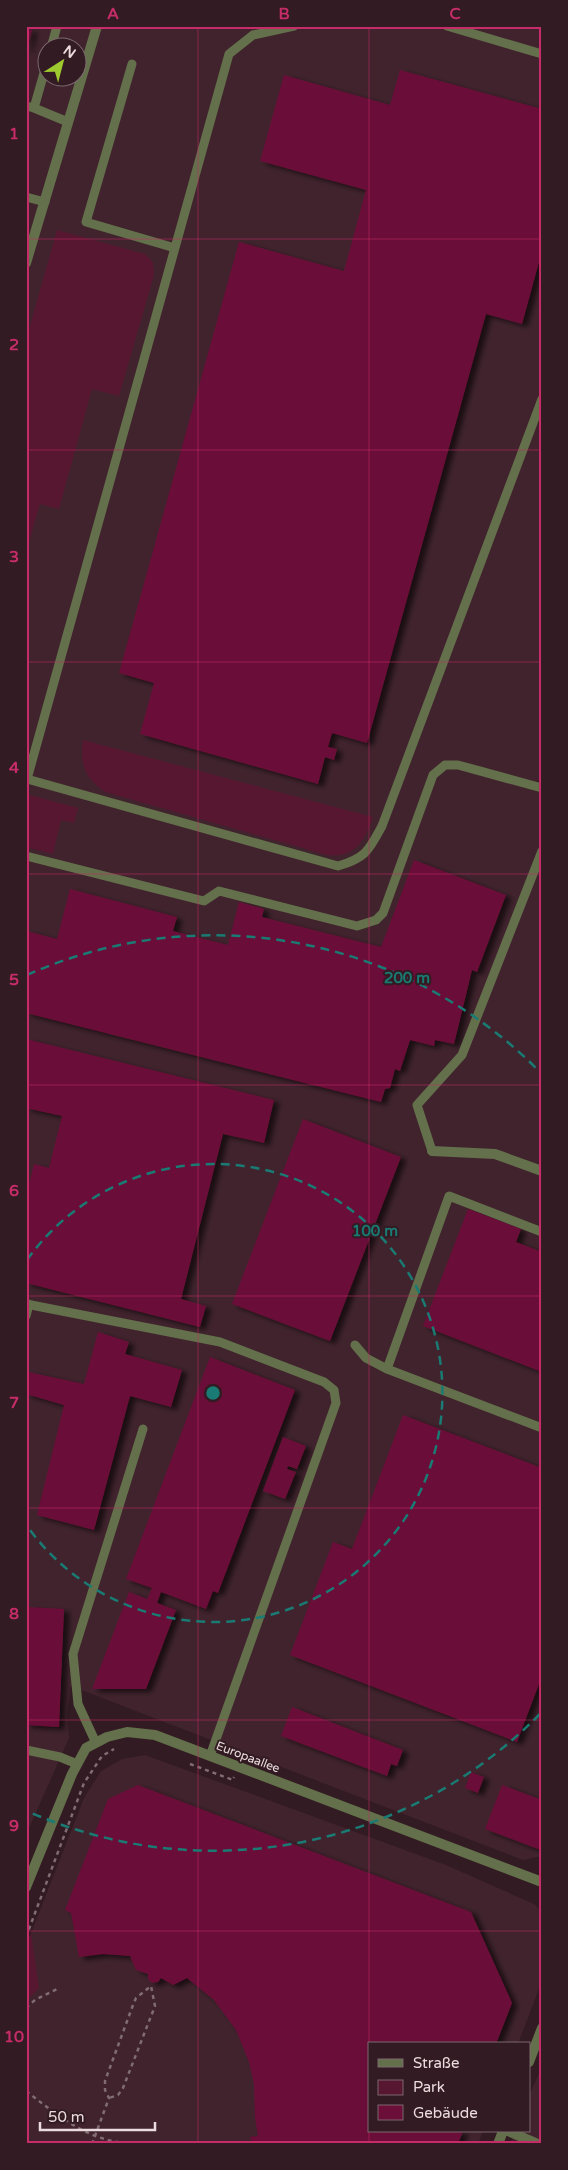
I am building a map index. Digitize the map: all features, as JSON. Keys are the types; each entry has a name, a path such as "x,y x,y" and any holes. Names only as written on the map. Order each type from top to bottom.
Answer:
{"street":[{"path":"26,264 97,26"},
{"path":"432,1151 495,1154 542,1171"},
{"name":"Europaallee","path":"26,1887 77,1764 86,1748 107,1737 127,1732 155,1735 542,1882"},
{"path":"530,2059 542,2028"},
{"path":"498,2144 503,2132"},
{"path":"510,2132 538,2144"}],"lane":[{"path":"294,26 253,35 230,54 27,780 338,866 357,860 370,848 382,826 542,399"},
{"path":"446,26 542,54"},
{"path":"132,64 86,222 175,248"},
{"path":"38,86 30,107 68,122"},
{"path":"26,197 45,202"},
{"path":"26,856 204,901 219,891 357,926 376,920 383,913 433,775 445,765 458,764 542,788"},
{"path":"432,1151 417,1105 462,1055 542,851"},
{"path":"388,1368 449,1196 542,1232"},
{"path":"26,1316 27,1304 220,1342 324,1382 334,1390 336,1403 210,1756"},
{"path":"355,1346 366,1358 388,1368 542,1428"},
{"path":"96,1743 78,1704 73,1654 143,1429"},
{"path":"26,1750 60,1757 77,1764"}],"path":[{"path":"26,1937 84,1783 102,1756 116,1748"},
{"path":"188,1762 233,1780 238,1766"},
{"path":"92,2144 109,2098 105,2090 105,2081 133,2005 136,1998 151,1986 155,2006 123,2088 118,2095 109,2098"},
{"path":"26,2008 36,2000 59,1988"},
{"path":"26,2091 81,2131 115,2143 131,2144"}],"shaded area":[{"path":"26,26 542,26 542,1856 523,1860 71,1686 67,1714 69,1738 26,1835"},
{"path":"145,1755 446,1865 534,1904 542,1912 542,1981 519,2042 368,2042 368,2132 483,2132 478,2144 26,2144 26,1946 84,1798 101,1771 122,1759"},
{"path":"542,2066 542,2144 510,2144 515,2132 530,2132 530,2094"}],"green space":[{"path":"57,230 145,254 153,262 154,275 119,396 92,389 59,509 40,504 26,552 26,340"},
{"path":"83,740 373,817 362,841 351,851 336,856 327,855 105,792 92,781 85,770 82,757"},
{"path":"26,794 78,808 74,823 61,820 53,854 26,847"},
{"path":"31,1933 39,1988 26,2001 26,1946"}],"building":[{"path":"26,29 32,30 27,50 26,50"},
{"path":"400,70 542,109 542,251 522,324 486,314 367,743 332,733 328,747 337,749 334,760 325,757 318,784 140,734 154,683 119,673 239,242 344,271 366,190 260,161 284,75 390,105"},
{"path":"414,860 506,895 477,972 472,970 454,1044 435,1040 434,1046 410,1040 400,1071 395,1069 390,1088 385,1089 381,1102 26,1013 26,931 57,939 70,889 177,917 173,931 228,945 239,902 264,909 262,917 381,947"},
{"path":"26,1039 274,1100 264,1143 223,1134 181,1299 206,1306 200,1327 26,1283 26,1247 29,1237 26,1236 26,1196 34,1164 49,1168 62,1116 26,1108"},
{"path":"303,1119 401,1157 330,1341 232,1304"},
{"path":"468,1209 521,1229 516,1242 542,1252 542,1372 423,1326"},
{"path":"98,1332 129,1342 125,1354 182,1370 171,1407 130,1396 94,1530 37,1515 64,1405 26,1394 26,1380 28,1372 84,1384"},
{"path":"210,1357 295,1390 218,1593 213,1591 206,1609 161,1592 157,1603 176,1610 146,1689 92,1689 129,1592 147,1599 152,1588 126,1579"},
{"path":"403,1415 542,1468 542,1676 517,1742 290,1655 333,1542 352,1549"},
{"path":"283,1437 306,1446 297,1469 288,1466 287,1469 296,1472 285,1499 263,1491"},
{"path":"26,1607 64,1609 59,1727 26,1725"},
{"path":"292,1707 403,1750 397,1766 391,1764 387,1776 281,1736"},
{"path":"471,1772 484,1777 478,1793 465,1788"},
{"path":"138,1785 471,1912 512,2003 497,2042 368,2042 368,2132 463,2132 458,2144 253,2144 250,2137 258,2136 255,2118 254,2084 249,2062 236,2030 214,2000 187,1978 173,1985 161,1978 158,1982 152,1983 148,1979 148,1974 136,1970 130,1956 103,1954 79,1957 71,1913 65,1910 108,1799"},
{"path":"502,1785 542,1800 542,1847 538,1849 485,1829"}]}
